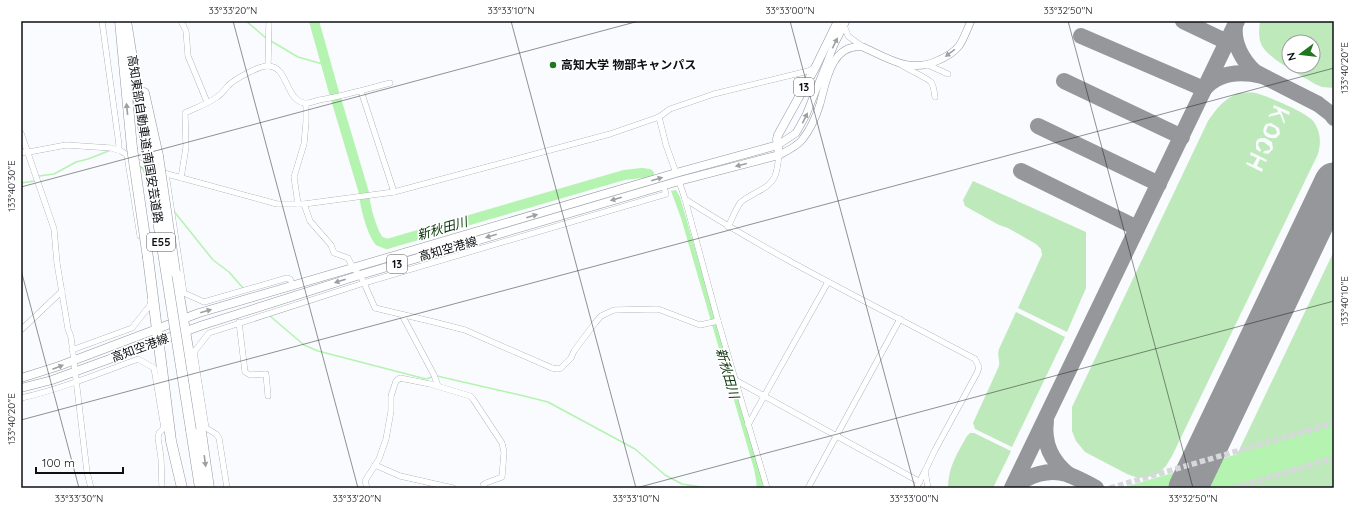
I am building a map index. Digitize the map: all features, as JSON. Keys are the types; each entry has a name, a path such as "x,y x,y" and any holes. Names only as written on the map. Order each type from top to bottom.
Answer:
{"highway":[{"path":"120,21 129,151 148,258 171,441 182,488"},
{"name":"高知東部自動車道;南国安芸道路","path":"126,21 146,103 175,328 200,488"},
{"path":"153,156 183,318 202,434 209,488"}],"main road":[{"name":"13","path":"779,155 778,134 843,22"},
{"name":"高知空港線","path":"21,378 32,376 183,318 353,268 678,177 778,145"},
{"name":"高知空港線","path":"21,388 52,380 185,331 360,275 663,185 678,177 779,155"}],"street":[{"path":"102,21 119,145 118,150"},
{"path":"181,21 186,31 188,56 207,102"},
{"path":"268,66 269,21"},
{"path":"899,64 916,67 928,65 943,58 959,46 971,21"},
{"path":"843,22 848,36 863,47 899,64 932,83 935,97"},
{"path":"778,145 796,133 806,115 843,22"},
{"path":"728,227 741,203 749,196 764,189 773,182 777,171 779,155 796,146 807,133 815,119 827,77 836,57 845,50 863,47"},
{"path":"928,65 948,74"},
{"path":"182,178 186,147 185,113 219,96 228,86 256,68 268,66 274,67 280,72 292,93 299,100 306,103 390,83"},
{"path":"21,153 66,145 111,148 129,151 138,162 166,174 277,204 301,204 394,192 610,134 658,117 670,108 714,94 815,68"},
{"path":"361,91 394,192"},
{"path":"306,103 304,144 294,177 301,204 310,221 331,245 334,253 348,258 353,268 364,282 375,308 465,330 557,369 561,368 571,358 585,336 601,316 614,310 658,309 700,325 717,321"},
{"path":"658,117 685,199 717,321 767,488"},
{"path":"21,133 54,229 57,263 74,360 87,472 91,488"},
{"path":"72,350 132,328 150,304 129,151"},
{"path":"166,174 184,293 204,302 287,278 290,278 294,286"},
{"path":"227,488 219,438 216,434 206,428 194,352 209,333 364,282 666,194 663,185"},
{"path":"685,199 728,227 828,282 975,359 978,367 976,373 916,488"},
{"path":"748,425 828,282"},
{"path":"21,330 62,290"},
{"path":"402,315 434,375 438,386"},
{"path":"808,488 900,319"},
{"path":"239,322 245,372 250,375 266,374 268,396"},
{"path":"21,398 44,393 138,359 154,368 164,428 159,433 158,438 162,488"},
{"path":"367,488 365,481 378,459 387,434 391,411 391,396 396,381 400,378 438,386 470,396 502,443 504,452 502,477 486,483 483,485 483,488"},
{"path":"735,380 920,482"},
{"path":"375,465 400,476 453,488"},
{"path":"925,472 928,488"}],"shaded area":[{"path":"1260,21 1334,21 1334,88 1322,87 1298,74 1321,74 1321,34 1281,34 1281,63 1271,56 1262,46 1259,34"},
{"path":"1238,93 1256,93 1287,105 1310,118 1314,122 1319,134 1320,146 1318,154 1172,456 1166,466 1158,474 1138,478 1127,474 1085,452 1076,441 1072,431 1072,407 1208,121 1221,105","holes":["1274,105 1290,112 1289,115 1281,111 1285,122 1284,124 1280,114 1268,117 1270,114 1278,112 1277,109 1273,108","1271,123 1279,128 1280,134 1276,138 1267,137 1263,131 1266,124","1265,138 1272,142 1273,149 1268,154 1263,153 1264,151 1270,150 1270,147 1264,142 1259,142 1258,145 1261,150 1260,152 1256,149 1256,142 1258,139","1251,152 1267,160 1266,162 1260,159 1257,166 1263,169 1262,172 1246,164 1247,162 1253,165 1257,158 1250,155"]},
{"path":"1268,126 1275,128 1277,132 1275,135 1269,134 1266,131"},
{"path":"973,181 1086,232 1086,288 1067,332 1018,308 1042,255 1041,249 1036,244 1008,228 999,225 965,206 963,200"},
{"path":"1334,251 1334,488 1221,488"},
{"path":"1016,312 1065,337 1012,447 975,429 973,423 999,366 999,349"},
{"path":"970,433 974,433 1011,451 993,488 948,488 951,467"}],"water":[{"path":"676,190 680,197 765,488 757,488 754,469 681,218 671,191"},
{"path":"1334,426 1334,456 1224,488 1121,488"}],"waterway":[{"path":"246,21 266,38"},
{"name":"新秋田川","path":"314,21 335,96"},
{"path":"271,41 298,57 326,65"},
{"name":"新秋田川","path":"336,99 364,193 371,224 379,241 387,244 624,175 642,173 649,174"},
{"path":"39,176 54,174 76,162 111,150"},
{"path":"139,166 143,169 147,180"},
{"path":"21,183 35,181"},
{"path":"173,210 213,260 229,272 243,288"},
{"path":"270,316 304,345 318,351 426,379 432,377"},
{"path":"437,376 548,402 635,449 665,475 682,484 707,488"}],"taxiway":[{"path":"1183,21 1227,42"},
{"path":"1012,488 1237,21"},
{"path":"1235,26 1235,39 1239,51 1242,57 1255,72 1318,104 1334,118"},
{"path":"1081,36 1204,89 1216,79 1231,74 1254,74 1262,76"},
{"path":"1064,81 1182,137"},
{"path":"1038,126 1159,184"},
{"path":"1021,171 1137,228"},
{"path":"1046,421 1045,429 1047,444 1057,464 1069,475"},
{"path":"1015,488 1020,483 1032,476 1053,472 1067,474 1096,488"}],"runway":[{"path":"1188,488 1334,182"}],"tunnel":[{"path":"1110,488 1334,423"},
{"path":"1233,488 1334,458"}],"place":[{"name":"高知大学 物部キャンパス","path":"553,65"}]}
